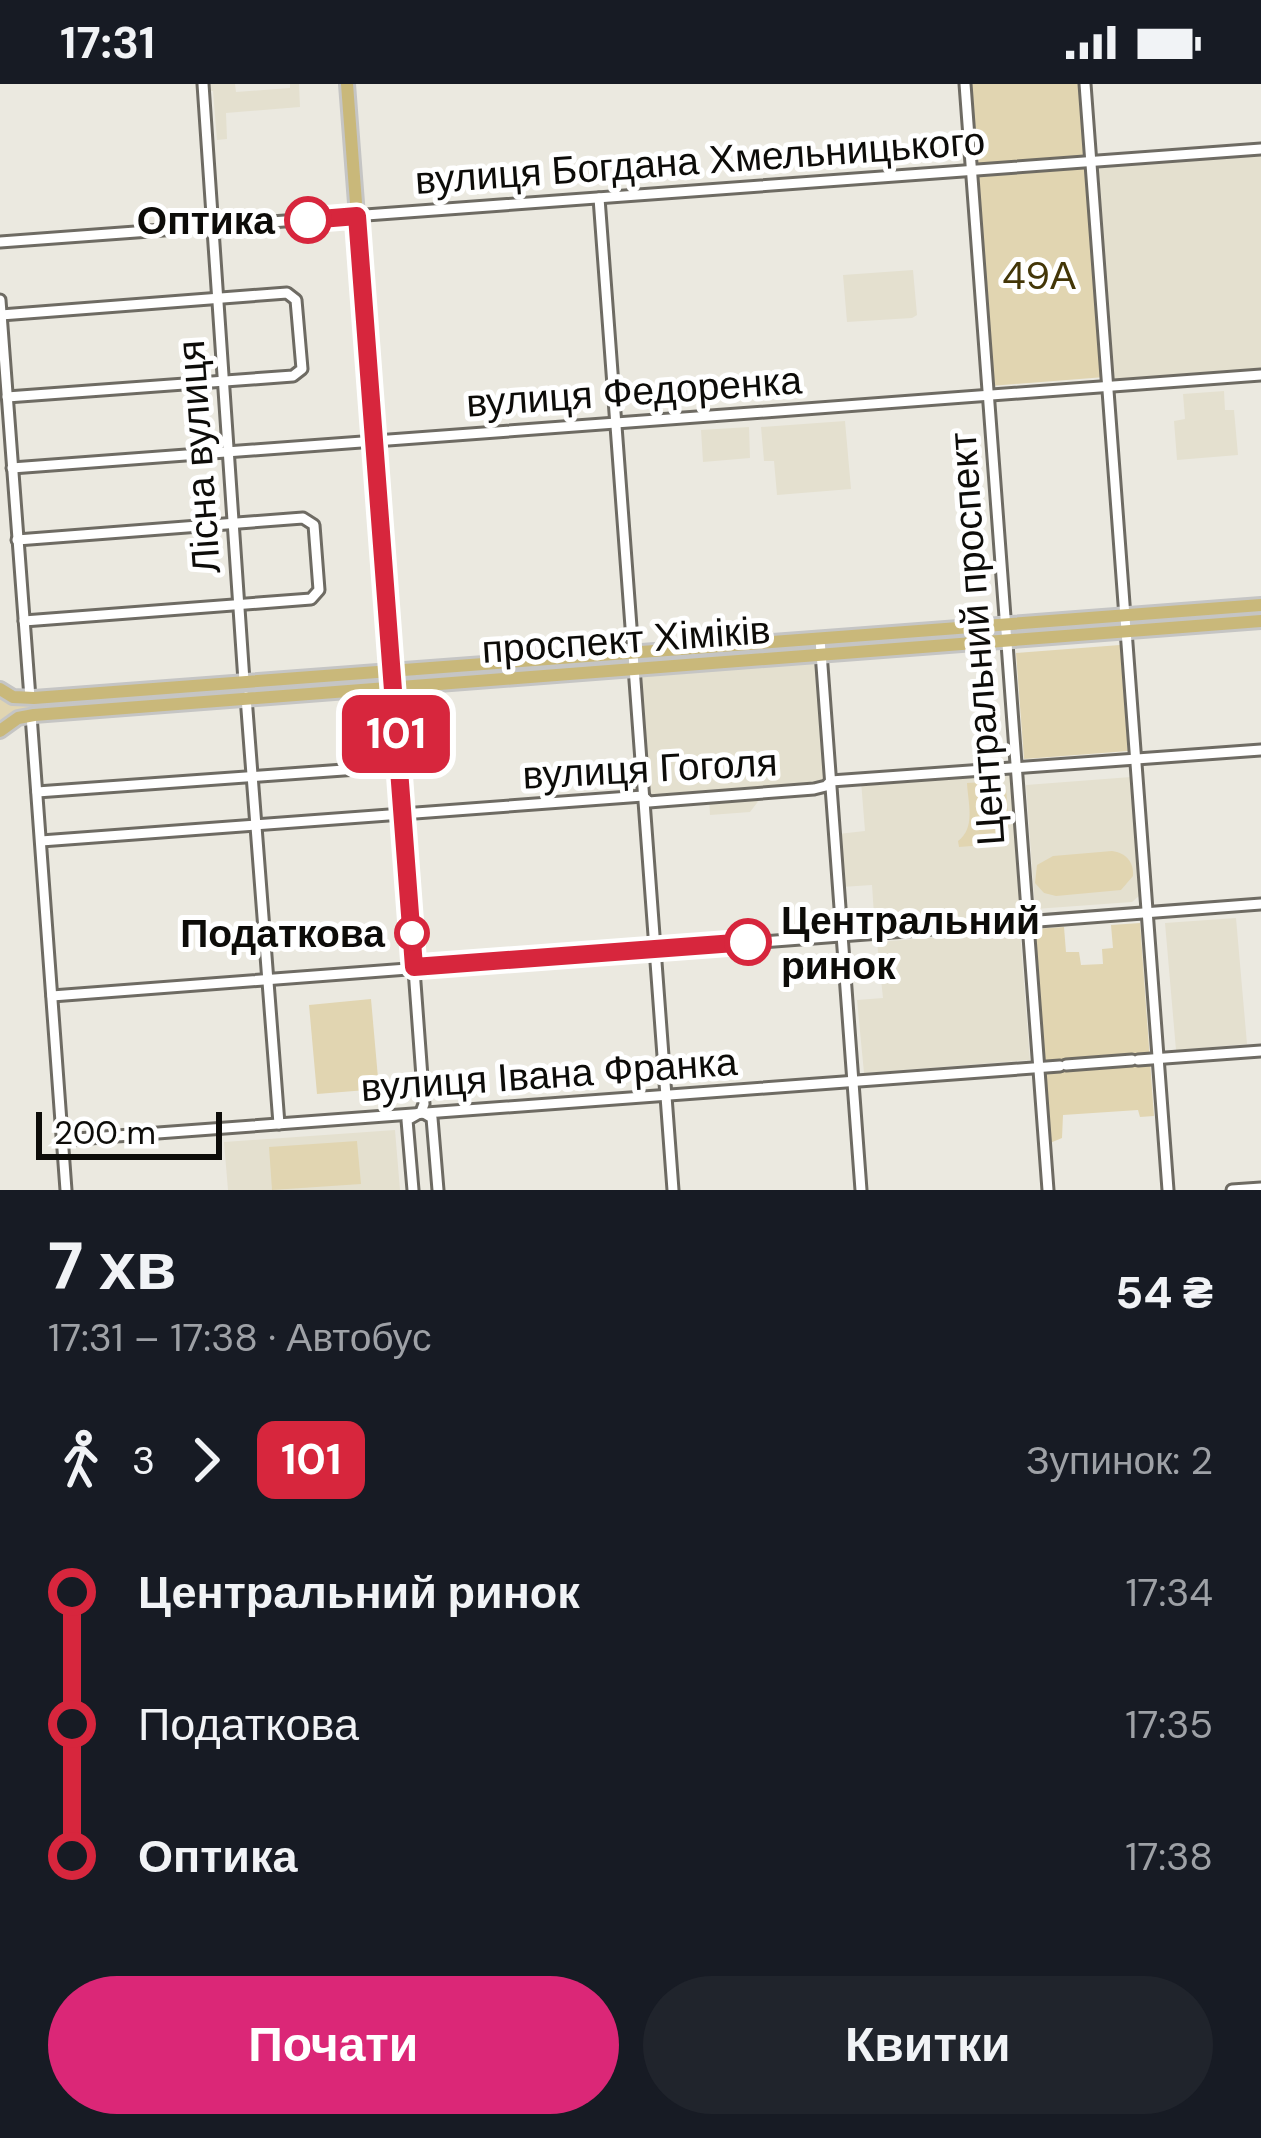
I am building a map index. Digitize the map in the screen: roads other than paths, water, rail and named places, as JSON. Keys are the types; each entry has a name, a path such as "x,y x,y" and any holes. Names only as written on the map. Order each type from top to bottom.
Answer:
{"main road":[{"path":"347,84 393,686"},
{"name":"проспект Хіміків","path":"0,689 13,697 30,698 1261,605"},
{"name":"проспект Хіміків","path":"0,731 32,715 1261,621"}],"street":[{"name":"Лісна вулиця","path":"203,84 244,681"},
{"name":"Центральний проспект","path":"965,84 1048,1190"},
{"path":"1085,84 1168,1190"},
{"name":"вулиця Богдана Хмельницького","path":"0,242 1261,149"},
{"path":"599,198 673,1190"},
{"path":"1,315 287,293 296,300 302,368 293,376 7,397"},
{"path":"0,300 30,698"},
{"name":"вулиця Федоренка","path":"12,469 1261,375"},
{"path":"17,540 303,518 314,526 319,590 311,599 24,621"},
{"path":"820,639 861,1190"},
{"path":"393,686 424,1104 421,1112 407,1120 413,1190"},
{"path":"246,698 279,1124"},
{"path":"32,715 66,1190"},
{"name":"вулиця Гоголя","path":"41,841 644,796 650,802 814,789 831,781 1261,750"},
{"path":"37,792 399,766"},
{"path":"52,996 1261,904"},
{"name":"вулиця Івана Франка","path":"63,1140 1261,1051"},
{"path":"421,1112 432,1118 438,1190"},
{"path":"1232,1190 1261,1188"}],"place":[{"name":"Оптика","path":"308,220"},
{"name":"Податкова","path":"412,933"},
{"name":"Центральний ринок","path":"748,942"}],"park label":[{"name":"49А","path":"1039,275"}]}
